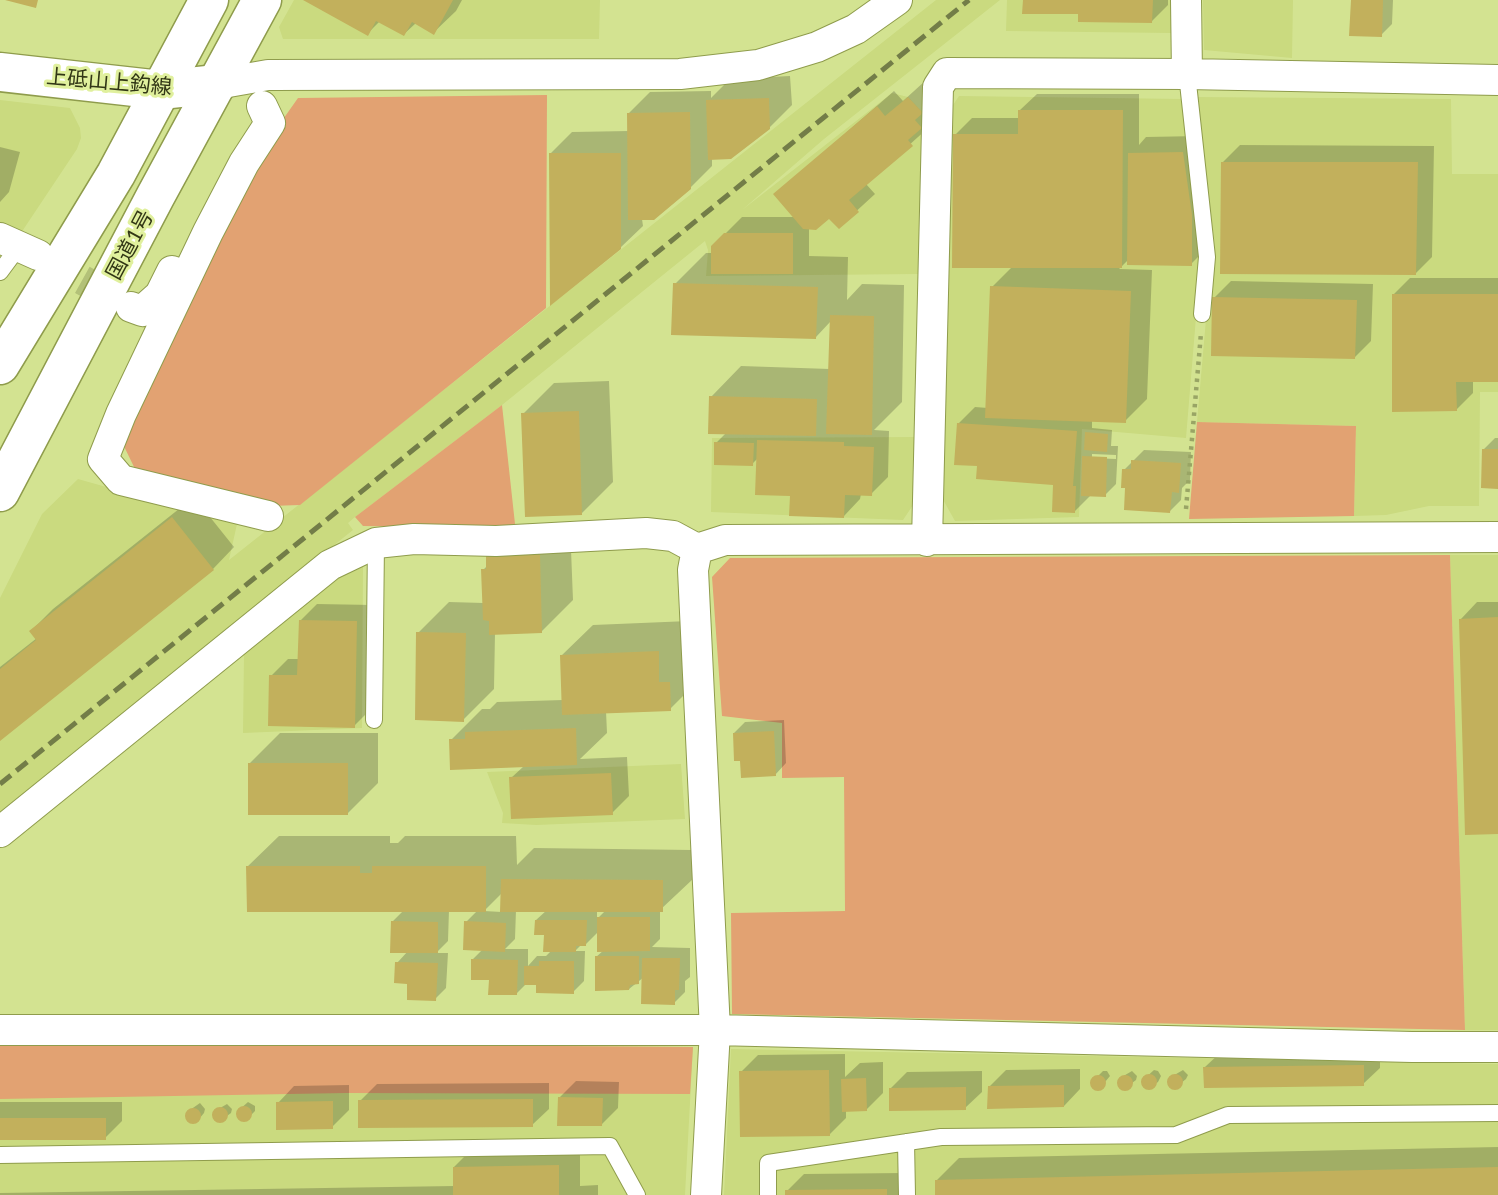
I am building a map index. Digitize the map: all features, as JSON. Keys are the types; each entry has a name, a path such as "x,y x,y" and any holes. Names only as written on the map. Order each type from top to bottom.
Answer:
{"main road":[{"path":"0,365 116,174 209,0"},
{"name":"国道1号","path":"0,492 262,0"},
{"name":"上砥山上鈎線","path":"0,72 161,90 217,84"}],"street":[{"path":"217,84 268,75 680,74 758,65 827,43 856,29 897,0"},
{"path":"1186,0 1187,74"},
{"path":"927,541 938,87 947,73 1498,80"},
{"path":"131,307 142,311 160,295 214,178 244,126 262,106 268,75"},
{"path":"262,106 270,123 244,163 208,232 121,414 103,459 121,480 268,516"},
{"path":"0,832 330,565 376,542 414,539 496,541 646,533 673,536 697,549 725,540 1498,537"},
{"path":"697,549 693,570 715,1030 706,1195"},
{"path":"0,1030 715,1030 1498,1047"}],"lane":[{"path":"1187,74 1207,257 1202,314"},
{"path":"0,272 19,246"},
{"path":"374,720 376,542"},
{"path":"768,1195 768,1163 941,1137 1176,1135 1228,1115 1498,1113"},
{"path":"906,1142 907,1195"},
{"path":"0,1156 610,1146 637,1195"}],"path":[{"path":"1184,539 1202,314"}],"shaded area":[{"path":"294,0 600,0 599,39 283,39 279,27"},
{"path":"936,0 1000,0 824,139 742,210 892,93 908,97 923,113 920,274 706,276 708,250 705,241 502,405 355,517 348,523 353,530 0,812 0,598 42,514 78,479 237,524 229,560"},
{"path":"1007,0 1171,0 1171,33 1006,31"},
{"path":"1203,0 1293,0 1292,58 1204,50"},
{"path":"547,95 546,308 300,505 270,506 135,469 120,438 250,166 298,98"},
{"path":"959,96 1183,99 1200,269 1186,438 1082,429 1079,517 955,521 941,496 953,105"},
{"path":"1195,97 1451,99 1452,174 1498,174 1498,392 1480,392 1479,506 1429,506 1386,515 1354,516 1356,426 1197,422 1215,245"},
{"path":"0,100 70,108 80,128 81,138 77,149 21,233 0,227"},
{"path":"502,405 515,524 495,528 363,526 355,517"},
{"path":"1197,422 1356,426 1354,516 1189,519"},
{"path":"917,437 915,502 903,520 711,512 712,438"},
{"path":"1450,555 1498,555 1498,1030 1465,1030"},
{"path":"1450,555 1465,1030 732,1014 731,913 845,911 844,777 782,778 782,723 722,716 712,577 730,558"},
{"path":"363,564 362,728 243,733 244,653 341,574"},
{"path":"681,764 685,819 536,825 502,823 503,813 487,772"},
{"path":"0,1042 693,1047 685,1195 0,1195"},
{"path":"0,1042 693,1047 690,1094 347,1093 0,1099"},
{"path":"731,1049 1498,1064 1498,1195 724,1195"}],"building":[{"path":"5,0 38,0 36,8"},
{"path":"303,0 453,0 434,35 412,22 404,36 376,21 368,36"},
{"path":"1023,0 1153,0 1152,23 1078,22 1078,14 1022,14"},
{"path":"1351,0 1383,0 1382,37 1349,36"},
{"path":"908,97 923,113 915,120 922,128 908,140 913,146 849,200 859,212 839,229 829,219 816,230 803,229 773,194 877,106 885,116"},
{"path":"769,98 770,129 731,159 708,160 706,100"},
{"path":"1018,110 1123,110 1122,268 952,268 953,134 1018,134"},
{"path":"690,112 691,189 654,220 628,220 627,113"},
{"path":"1183,152 1192,215 1192,266 1127,265 1128,153"},
{"path":"549,153 621,153 621,249 550,306"},
{"path":"1221,162 1418,162 1416,275 1220,274"},
{"path":"724,233 793,233 793,274 711,274 711,246"},
{"path":"673,283 818,287 816,339 671,335"},
{"path":"990,286 1131,291 1126,423 985,418"},
{"path":"1392,294 1498,294 1498,382 1456,382 1457,411 1392,412"},
{"path":"1212,297 1357,300 1355,359 1211,356"},
{"path":"830,315 874,316 872,435 826,434"},
{"path":"709,396 817,399 816,436 708,434"},
{"path":"579,411 582,515 525,517 521,413"},
{"path":"957,423 1077,431 1073,486 1076,486 1075,513 1052,512 1053,485 976,479 977,466 954,465"},
{"path":"1085,432 1108,434 1107,452 1084,450"},
{"path":"757,440 844,442 844,446 874,447 872,496 845,495 844,518 789,516 790,496 755,495"},
{"path":"714,442 754,443 753,466 714,465"},
{"path":"1482,449 1498,449 1498,489 1481,488"},
{"path":"1082,456 1107,457 1106,497 1081,496"},
{"path":"1131,460 1181,463 1179,493 1172,492 1170,513 1124,510 1122,469 1131,469"},
{"path":"172,517 214,570 0,741 0,669 36,640 29,631"},
{"path":"540,554 542,633 489,635 489,621 483,620 481,569 486,569 486,556"},
{"path":"1498,617 1498,834 1465,835 1459,619"},
{"path":"299,620 357,621 355,728 268,726 269,675 297,675"},
{"path":"416,632 466,633 464,722 415,720"},
{"path":"659,651 659,682 670,682 671,711 562,715 560,655"},
{"path":"576,728 577,765 450,770 449,739 465,739 465,732"},
{"path":"774,731 776,776 741,778 740,761 734,761 733,733"},
{"path":"248,763 348,763 348,815 248,815"},
{"path":"611,773 613,815 511,819 509,777"},
{"path":"246,866 360,866 360,873 372,873 372,866 486,866 486,912 247,912"},
{"path":"501,879 663,880 663,912 500,912"},
{"path":"597,917 650,917 650,951 597,952"},
{"path":"535,920 587,920 586,946 576,946 576,952 543,952 544,935 534,935"},
{"path":"391,921 438,922 438,953 390,953"},
{"path":"464,921 506,923 505,952 463,950"},
{"path":"595,956 639,956 639,984 630,985 629,990 595,991"},
{"path":"642,958 680,958 679,990 675,990 675,1005 641,1004"},
{"path":"471,959 518,960 517,995 488,995 489,980 471,980"},
{"path":"539,961 574,961 574,994 536,993 536,985 524,985 524,966 539,966"},
{"path":"395,962 438,963 436,1001 407,1000 407,984 394,983"},
{"path":"1364,1065 1364,1086 1204,1088 1203,1067"},
{"path":"829,1070 830,1136 740,1137 739,1071"},
{"path":"1149,1074 1155,1076 1155,1088 1149,1090 1143,1088 1141,1082 1143,1076"},
{"path":"1175,1074 1181,1076 1181,1088 1175,1090 1169,1088 1167,1082 1169,1076"},
{"path":"1098,1075 1106,1083 1098,1091 1090,1083"},
{"path":"1125,1075 1131,1077 1131,1089 1125,1091 1119,1089 1117,1083 1119,1077"},
{"path":"866,1078 867,1111 842,1112 841,1079"},
{"path":"1064,1085 1064,1107 987,1109 988,1086"},
{"path":"966,1087 966,1110 889,1111 889,1088"},
{"path":"558,1097 603,1098 602,1126 557,1126"},
{"path":"533,1099 533,1127 358,1128 358,1100"},
{"path":"333,1101 333,1129 276,1130 276,1102"},
{"path":"244,1106 252,1114 244,1122 236,1114"},
{"path":"220,1107 228,1115 220,1123 212,1115"},
{"path":"193,1108 199,1110 199,1122 193,1124 187,1122 185,1116 187,1110"},
{"path":"0,1118 106,1118 106,1140 0,1140"},
{"path":"559,1165 559,1195 453,1195 453,1167"},
{"path":"1498,1167 1498,1195 935,1195 935,1180"},
{"path":"887,1189 887,1195 785,1195 785,1190"}],"tunnel":[{"path":"43,258 122,302"}],"railway":[{"path":"0,784 969,0"}]}
